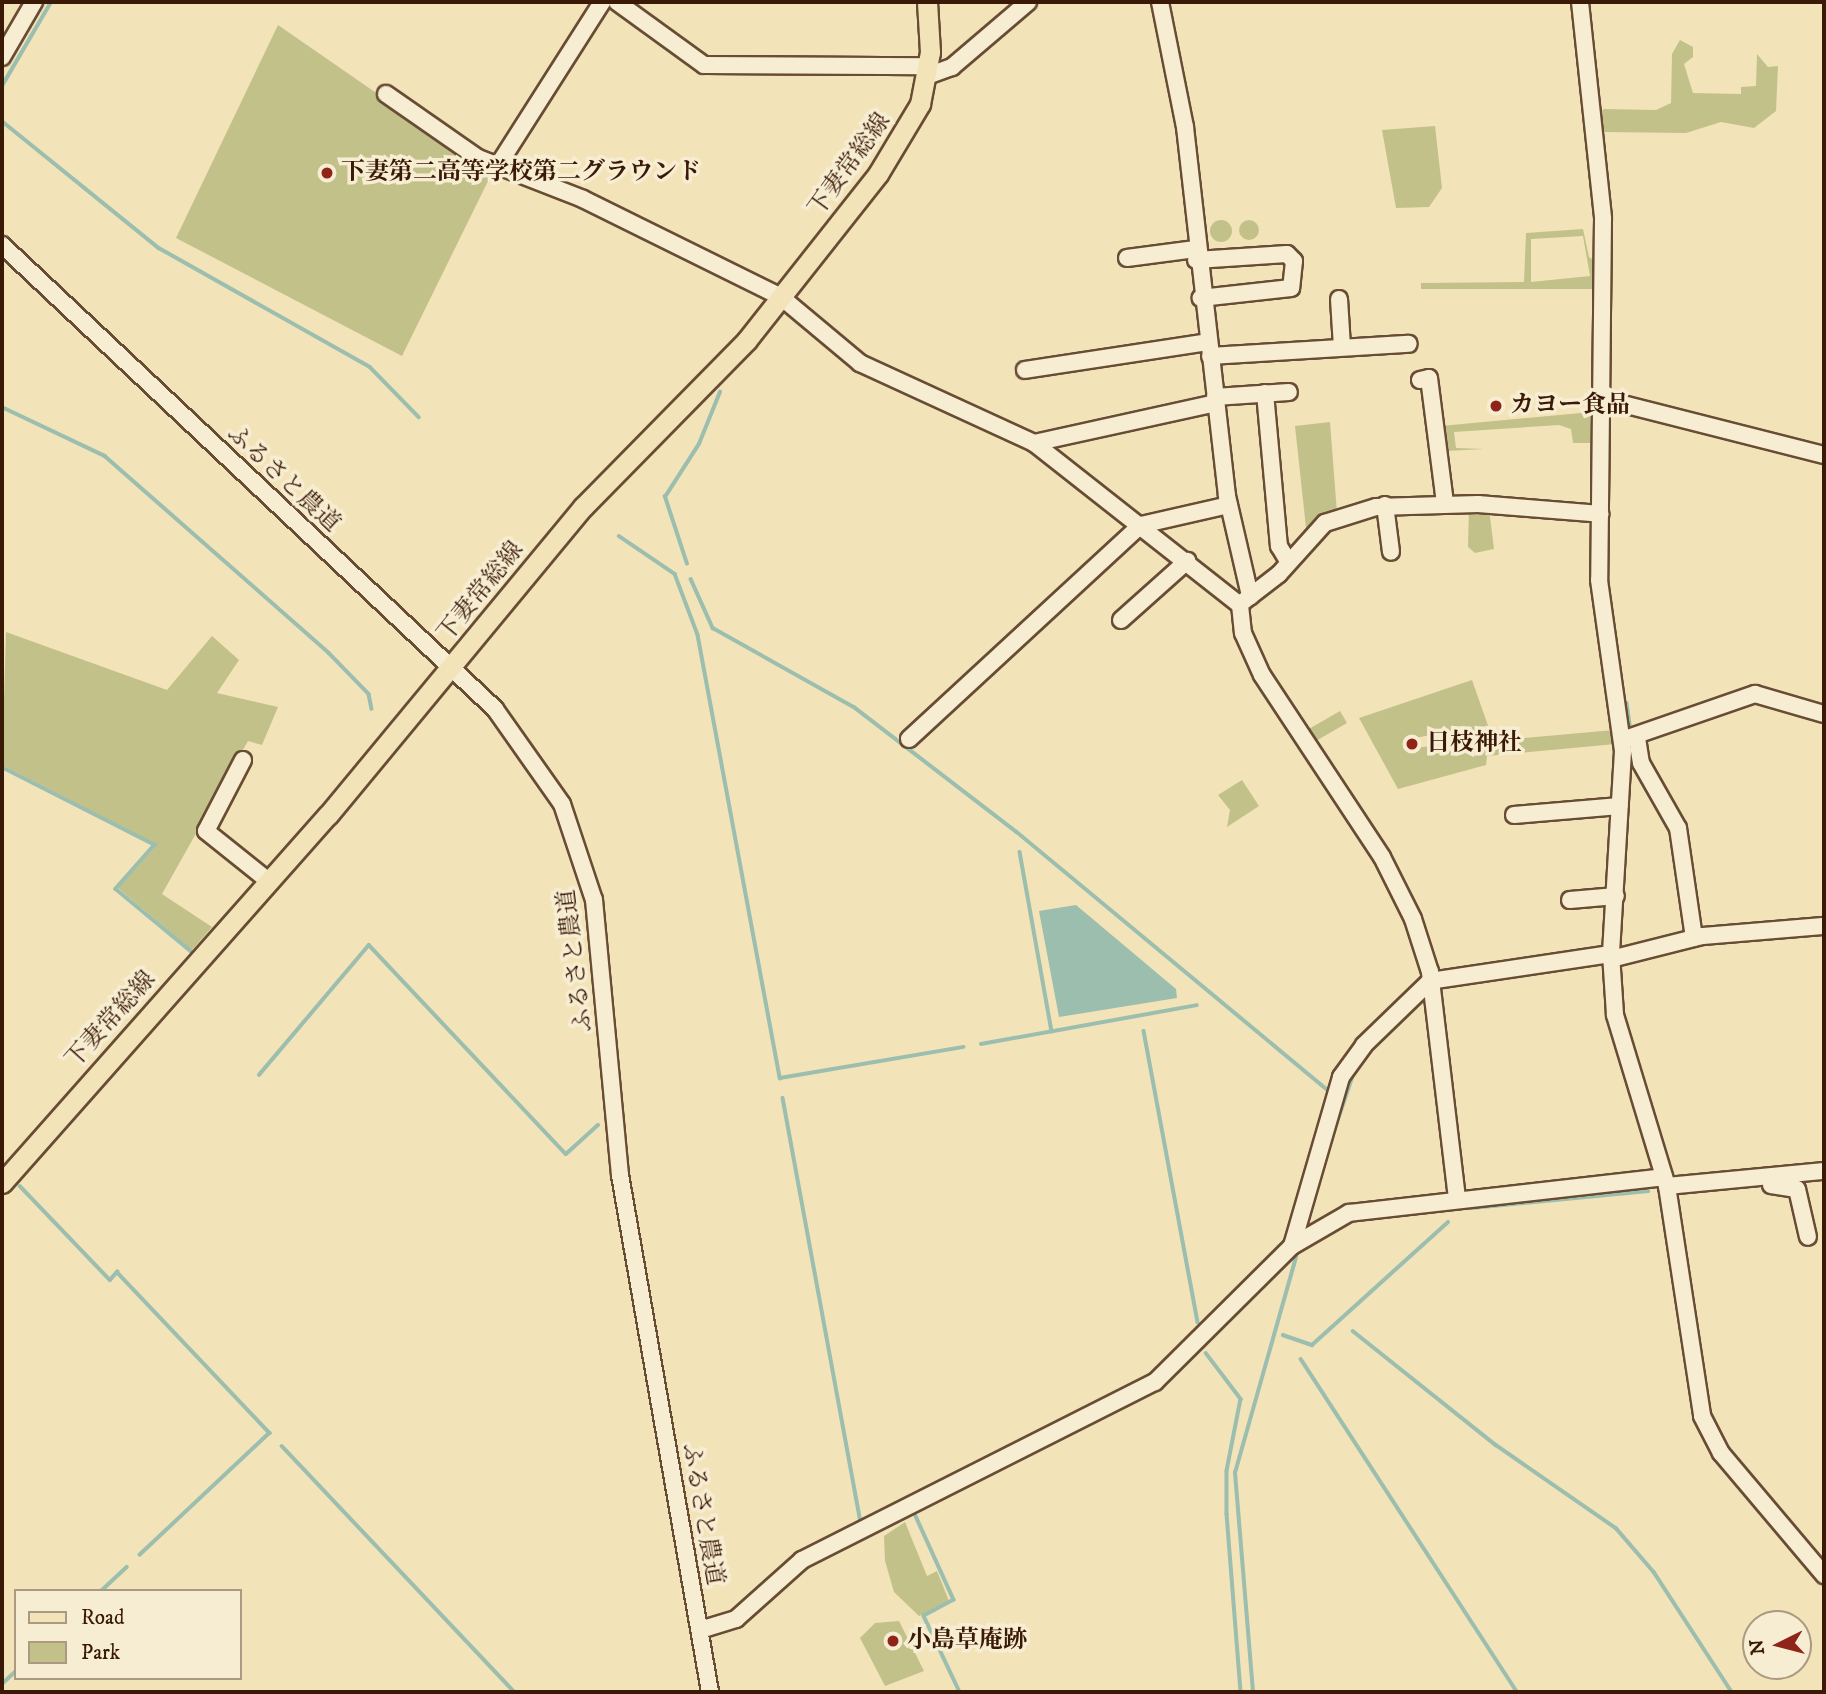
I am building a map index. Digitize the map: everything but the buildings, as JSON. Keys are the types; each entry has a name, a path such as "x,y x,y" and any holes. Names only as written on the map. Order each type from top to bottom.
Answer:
{"main road":[{"name":"下妻常総線","path":"2,1183 270,882 609,478 693,398 781,298 888,160 917,113 928,71 928,2"}],"street":[{"path":"2,57 34,2"},
{"path":"497,167 602,2"},
{"path":"617,2 704,65 928,71 952,68 1028,2"},
{"path":"1160,2 1185,127 1196,255 1229,505 1245,601 1243,633 1262,675 1403,895 1430,981 1457,1198"},
{"path":"1580,2 1603,207 1600,598 1630,739 1678,828 1694,938"},
{"path":"386,94 497,167 583,199 781,298 860,363 1034,443 1187,561 1245,601"},
{"name":"ふるさと農道","path":"2,245 450,667 536,760 587,869 620,1175 710,1692"},
{"path":"1127,258 1287,254 1294,261 1291,289 1202,298"},
{"path":"1339,299 1342,346"},
{"path":"1025,370 1209,349 1409,344"},
{"path":"1420,380 1429,378 1445,503"},
{"path":"1034,443 1215,400 1289,392"},
{"path":"1265,393 1279,546 1288,561"},
{"path":"1603,399 1824,455"},
{"path":"1245,601 1325,523 1385,505 1445,503 1601,514"},
{"path":"909,739 1141,525 1229,505"},
{"path":"1385,505 1391,552"},
{"path":"1121,620 1187,561"},
{"path":"1630,739 1755,694 1824,714"},
{"path":"1630,739 1620,806 1611,957 1620,1045 1665,1182 1702,1416 1757,1496 1824,1575"},
{"path":"243,760 206,831 270,882"},
{"path":"1514,815 1620,806"},
{"path":"1570,900 1616,895"},
{"path":"1292,1246 1341,1077 1364,1045 1430,981 1611,957 1694,938 1824,926"},
{"path":"1717,1181 1824,1171"},
{"path":"700,1630 725,1625 802,1560 1156,1382 1292,1246 1349,1213 1457,1198 1665,1182 1717,1181 1792,1185 1808,1237"}],"green space":[{"name":"下妻第二高等学校第二グラウンド","path":"278,25 492,173 402,356 176,238"},
{"path":"1680,40 1693,47 1693,57 1684,64 1693,93 1741,94 1741,87 1756,86 1757,54 1768,67 1778,66 1776,111 1754,128 1721,122 1686,133 1604,132 1597,115 1604,109 1656,110 1671,103 1672,54"},
{"path":"1435,126 1442,188 1429,207 1396,208 1382,130"},
{"path":"1221,220 1231,227 1232,231 1225,241 1221,242 1211,235 1210,231 1217,221"},
{"path":"1249,220 1256,223 1259,230 1256,237 1249,240 1242,237 1239,230 1242,223"},
{"path":"1583,229 1589,257 1598,263 1596,289 1421,289 1421,283 1524,282 1526,233","holes":["1583,236 1590,276 1531,282 1531,239"]},
{"path":"1592,412 1590,443 1573,443 1571,429 1559,425 1454,432 1456,448 1484,449 1446,451 1441,426"},
{"path":"1330,422 1337,513 1307,537 1295,426"},
{"path":"1469,507 1489,509 1494,549 1475,553 1468,547"},
{"path":"6,632 167,690 212,636 239,660 217,693 278,707 262,745 248,741 162,894 212,927 192,950 118,888 157,845 2,765"},
{"path":"1472,680 1491,734 1425,736 1412,739 1411,748 1614,730 1616,744 1487,756 1486,765 1398,789 1359,718"},
{"path":"1340,711 1347,723 1310,745 1303,732"},
{"path":"1242,780 1259,806 1227,827 1230,810 1218,795"},
{"path":"905,1522 927,1576 937,1571 949,1601 919,1616 894,1592 885,1561 884,1536"},
{"path":"899,1621 924,1671 885,1686 860,1638 875,1623"}],"shaded area":[{"path":"1076,905 1176,989 1177,998 1059,1017 1039,911"}],"waterway":[{"path":"2,86 51,2"},
{"path":"2,121 159,248 370,367 419,417"},
{"path":"687,564 665,497 699,444 720,392"},
{"path":"2,407 105,456 329,653 369,694 372,709"},
{"path":"619,536 675,574 698,635 780,1078 963,1047"},
{"path":"691,579 713,628 854,707 1017,832 1329,1091"},
{"path":"1627,703 1631,733"},
{"path":"1619,947 1631,747"},
{"path":"2,767 155,845 116,889 191,951"},
{"path":"1020,852 1052,1031"},
{"path":"259,1075 369,945 566,1154 598,1125"},
{"path":"981,1044 1197,1005"},
{"path":"1144,1031 1198,1322"},
{"path":"1333,1134 1354,1072"},
{"path":"783,1098 861,1521"},
{"path":"20,1186 110,1280 117,1272 270,1433 140,1555"},
{"path":"1472,1208 1648,1191"},
{"path":"1283,1335 1312,1345 1448,1222"},
{"path":"1253,1692 1235,1473 1296,1257"},
{"path":"1353,1331 1496,1445 1616,1528 1654,1572 1732,1692"},
{"path":"1206,1353 1241,1399 1227,1471 1227,1514 1241,1692"},
{"path":"1301,1359 1517,1692"},
{"path":"282,1446 515,1692"},
{"path":"915,1514 954,1600 924,1616 960,1692"},
{"path":"103,1589 127,1567"},
{"path":"2,1684 14,1673"}],"place":[{"name":"下妻第二高等学校第二グラウンド","path":"327,173"},
{"name":"カヨー食品","path":"1496,406"},
{"name":"日枝神社","path":"1412,744"},
{"name":"小島草庵跡","path":"893,1641"}]}
